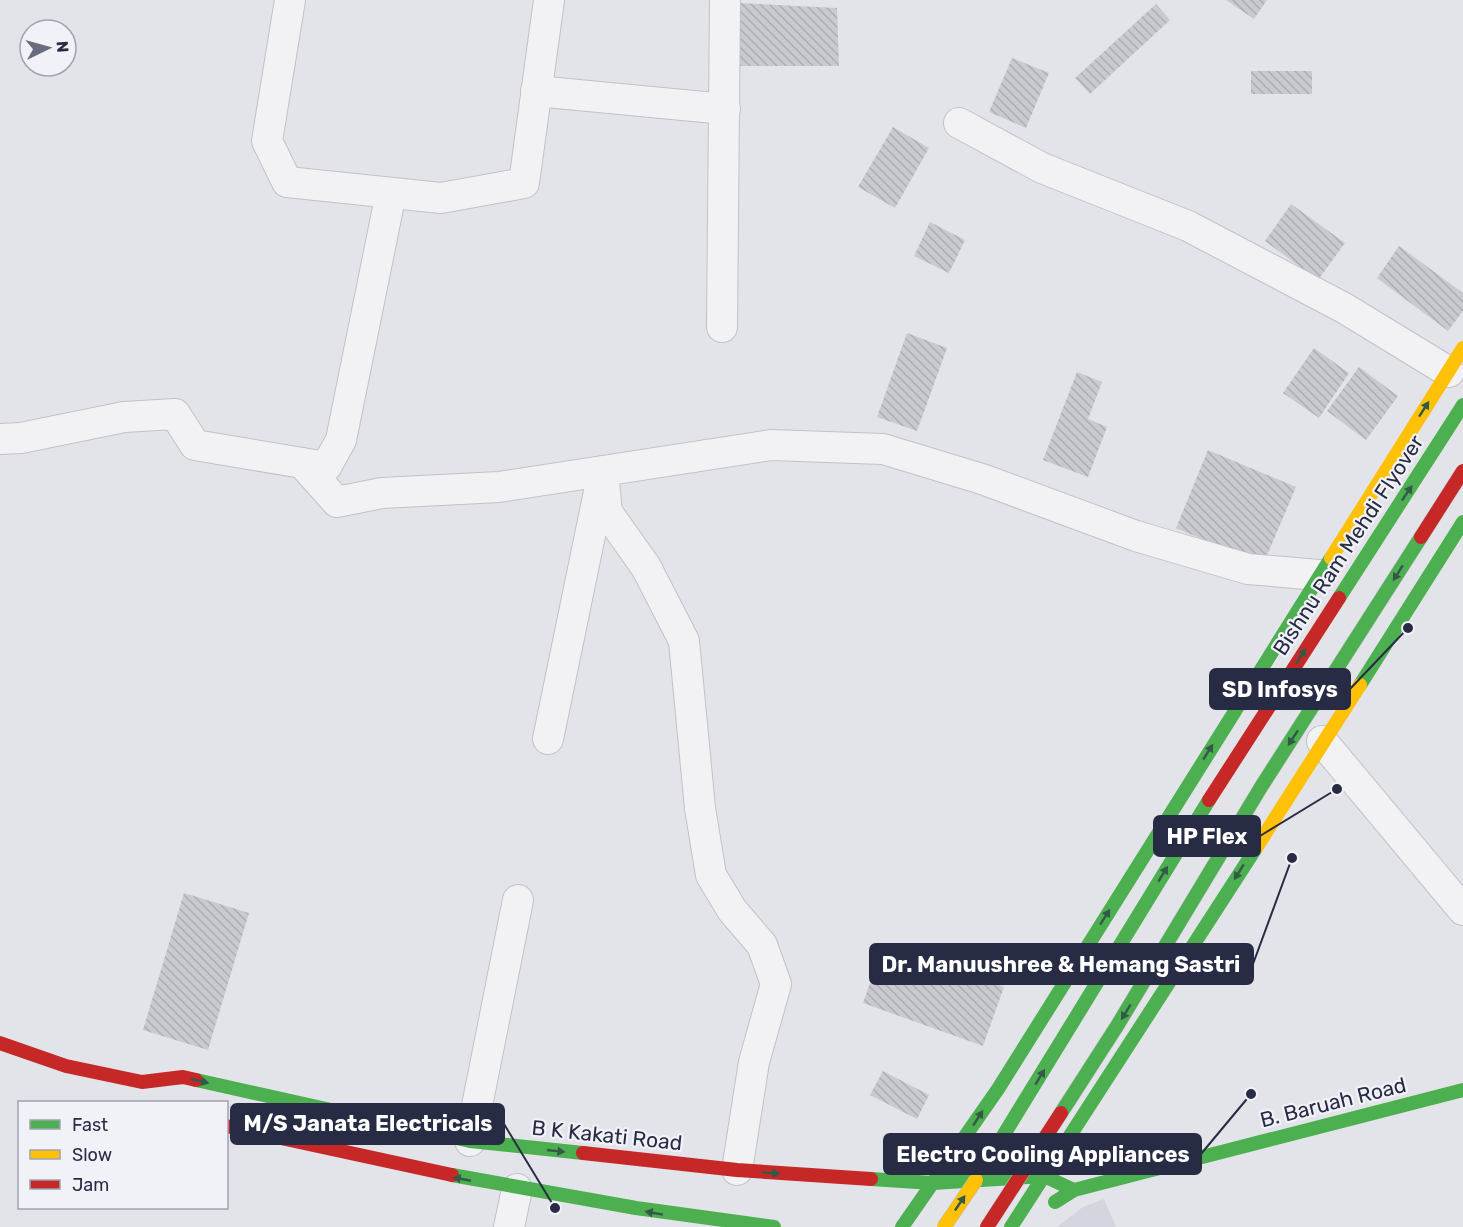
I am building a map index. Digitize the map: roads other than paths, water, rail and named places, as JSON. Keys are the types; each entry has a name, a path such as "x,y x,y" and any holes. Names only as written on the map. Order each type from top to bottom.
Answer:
{"main road":[{"path":"902,1227 1022,1051 1456,360"},
{"name":"Bishnu Ram Mehdi Flyover","path":"944,1227 1032,1091 1185,838 1463,405"},
{"path":"987,1227 1105,1046 1261,787 1463,471"},
{"path":"1011,1227 1150,1015 1463,522"},
{"name":"B K Kakati Road","path":"0,1043 66,1066 142,1082 183,1077 471,1141 736,1170 933,1183 1044,1176 1074,1190"},
{"path":"142,1082 156,1096"},
{"name":"B. Baruah Road","path":"1011,1227 1074,1190 1463,1090"},
{"path":"228,1126 460,1179 662,1215 774,1227"}],"street":[{"path":"290,0 267,141 287,182 441,198 524,183 549,0"},
{"path":"722,327 725,0"},
{"path":"536,92 725,109"},
{"path":"959,123 1032,163 1188,226 1344,308 1456,360"},
{"path":"0,439 21,438 124,417 175,414 195,445 326,467 341,440 391,193"},
{"path":"302,463 337,502 382,492 499,487 771,445 883,449 982,479 1136,536 1248,569 1319,575"},
{"path":"548,739 603,472"},
{"path":"603,472 607,512 646,567 684,641 700,808 711,875 732,910 762,945 776,984 754,1062 736,1170"},
{"path":"1322,741 1463,910"},
{"path":"471,1141 518,900"},
{"path":"509,1227 517,1189"}],"place":[{"name":"SD Infosys","path":"1408,628"},
{"name":"HP Flex","path":"1337,789"},
{"name":"Dr. Manuushree & Hemang Sastri","path":"1292,858"},
{"name":"Electro Cooling Appliances","path":"1251,1094"},
{"name":"M/S Janata Electricals","path":"555,1208"}]}
